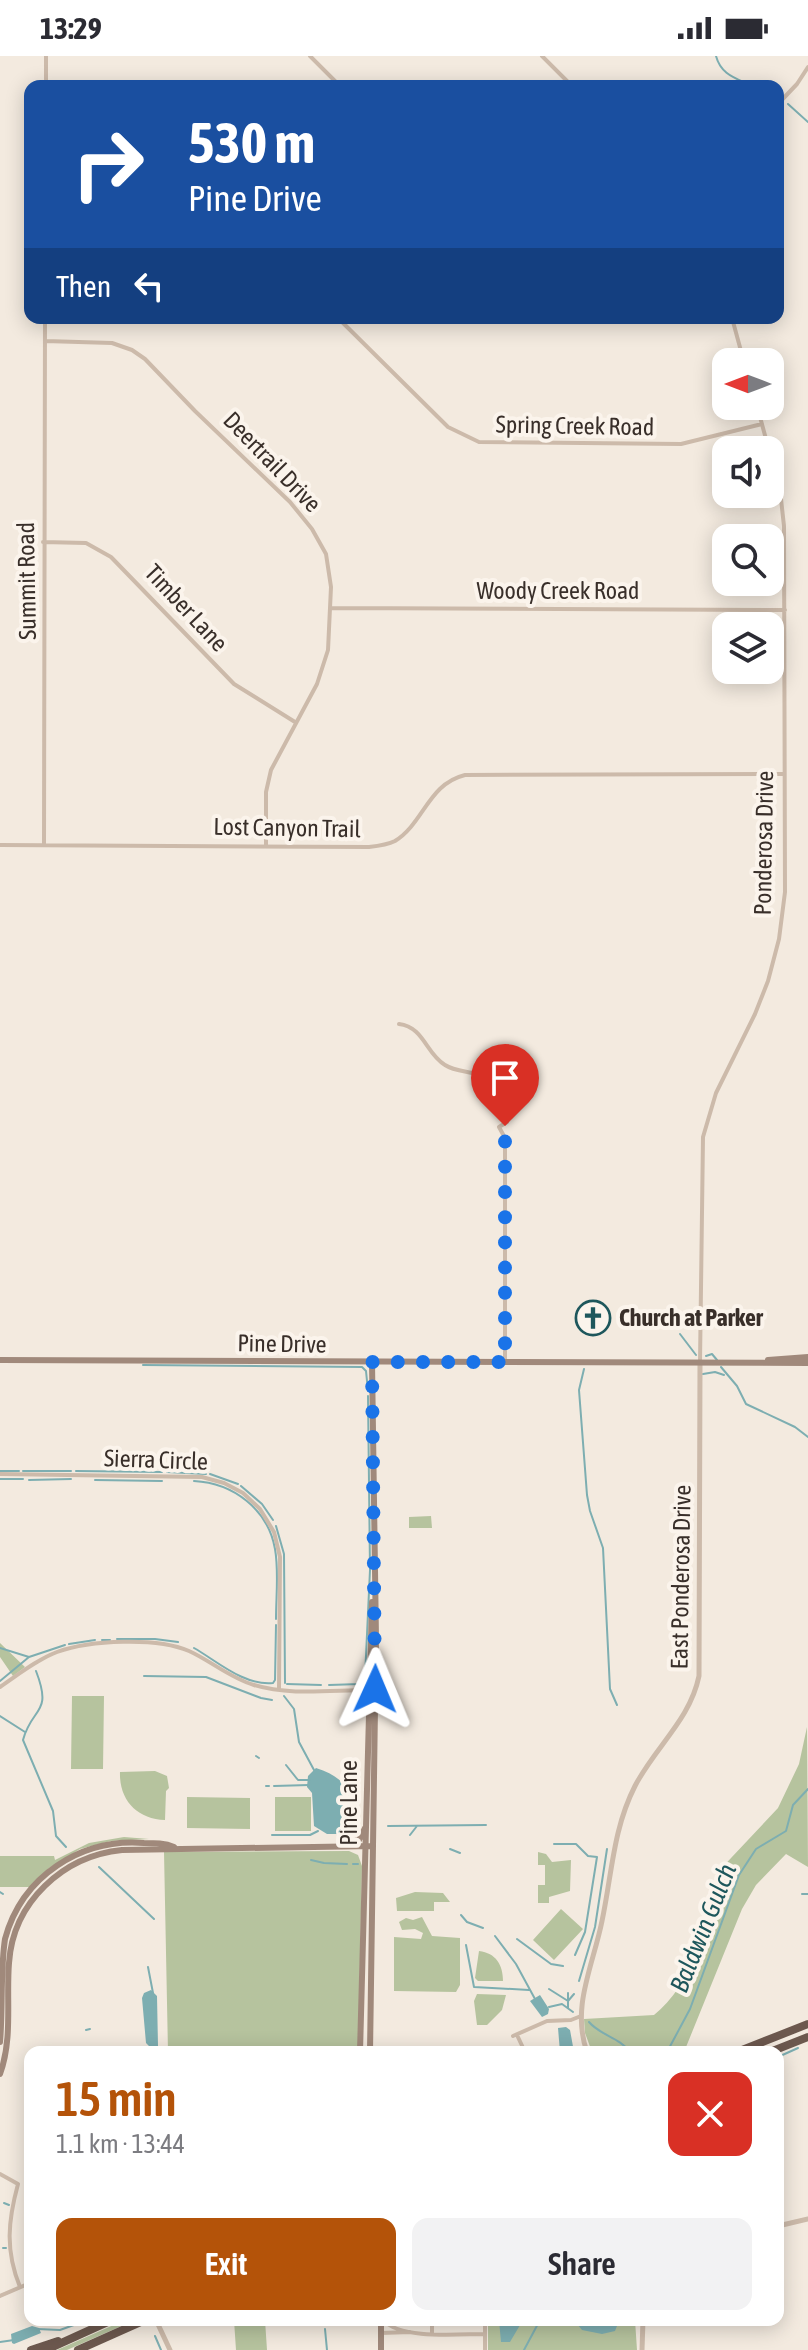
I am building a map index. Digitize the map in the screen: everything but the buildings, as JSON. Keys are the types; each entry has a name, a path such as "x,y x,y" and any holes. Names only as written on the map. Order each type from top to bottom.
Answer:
{"highway":[{"path":"752,2046 808,2024"},
{"path":"784,2048 808,2040"},
{"path":"784,2051 808,2040"},
{"path":"46,2350 99,2326"},
{"path":"78,2350 132,2326"},
{"path":"31,2350 71,2339"}],"main road":[{"name":"Pine Drive","path":"756,1362 808,1357"},
{"name":"Pine Drive","path":"0,1360 808,1363"},
{"name":"Pine Lane","path":"370,2046 374,1554 372,1362"},
{"name":"Pine Lane","path":"360,2046 364,1898 370,1846 367,1781 372,1689"},
{"path":"316,1848 320,1844 352,1843 362,1837 367,1781"},
{"path":"0,2074 5,1938 16,1911 31,1889 56,1865 86,1850 114,1843 153,1843 174,1847 370,1846"},
{"path":"316,1848 320,1851 351,1850 360,1854 364,1864 364,1898"},
{"path":"381,2350 382,2326"}],"street":[{"path":"46,56 46,80"},
{"path":"310,56 334,80"},
{"path":"542,56 566,80"},
{"path":"784,98 808,67"},
{"name":"Summit Road","path":"44,844 45,324"},
{"name":"Spring Creek Road","path":"344,324 448,427 479,442 681,444 762,424"},
{"path":"734,324 740,348"},
{"name":"Deertrail Drive","path":"45,341 112,343 132,350 152,365 280,492 306,521 328,560 330,637 322,674 278,753 268,779 266,846"},
{"name":"Ponderosa Drive","path":"761,420 765,436"},
{"name":"Ponderosa Drive","path":"700,1363 703,1137 716,1093 758,1006 777,950 785,892 783,508"},
{"name":"Timber Lane","path":"43,542 86,543 113,558 234,684 295,722"},
{"name":"Woody Creek Road","path":"331,608 785,610"},
{"name":"Lost Canyon Trail","path":"0,845 360,848 394,842 439,788 468,775 784,774"},
{"path":"399,1024 414,1028 442,1063 491,1079 507,1100 507,1122 499,1127 505,1138 505,1362"},
{"name":"East Ponderosa Drive","path":"586,2046 581,2024 584,1987 603,1920 620,1822 643,1772 685,1713 698,1680 701,1653 700,1363"},
{"name":"Sierra Circle","path":"0,1474 202,1477 224,1483 248,1497 268,1520 279,1549 279,1689"},
{"path":"0,1687 40,1661 68,1648 146,1643 184,1649 243,1682 279,1689 372,1689"},
{"path":"521,2046 515,2035 547,2021 571,2020 581,2016"},
{"path":"571,2020 581,2024"},
{"path":"0,2174 18,2184 8,2235 20,2287"},
{"path":"784,2225 808,2219"},
{"path":"0,2296 24,2285"},
{"path":"159,2326 170,2350"},
{"path":"389,2326 432,2334 485,2334"},
{"path":"432,2326 432,2334"},
{"path":"485,2326 485,2350"},
{"path":"642,2350 643,2326"},
{"path":"381,2333 410,2332"}],"green space":[{"path":"431,1516 432,1528 409,1528 409,1517"},
{"path":"0,1643 25,1667 13,1676 0,1657"},
{"path":"72,1696 104,1696 103,1769 71,1769"},
{"path":"807,1727 808,1867 786,1854 756,1885 742,1909 686,2046 590,2046 584,2019 654,2015 679,1988 705,1932 711,1912 715,1875 778,1808 799,1764"},
{"path":"155,1771 167,1776 169,1788 166,1791 165,1820 138,1812 126,1799 120,1782 120,1772"},
{"path":"187,1797 250,1798 250,1829 187,1828"},
{"path":"275,1797 311,1797 311,1831 275,1831"},
{"path":"124,1837 149,1839 111,1841 80,1849 49,1868 30,1887 0,1887 0,1856 54,1856 55,1860 89,1843"},
{"path":"349,1851 358,1855 362,1866 358,2046 168,2046 164,1852"},
{"path":"538,1852 546,1854 552,1862 571,1860 570,1891 549,1897 549,1903 538,1903 538,1885 545,1885 545,1865 538,1865"},
{"path":"415,1892 443,1893 450,1902 434,1902 434,1911 397,1911 396,1898"},
{"path":"561,1909 583,1929 554,1960 533,1940"},
{"path":"422,1917 432,1936 460,1938 460,1985 456,1992 394,1991 394,1937 421,1939 423,1933 415,1929 402,1930 399,1922 406,1918 413,1920"},
{"path":"479,1951 490,1954 497,1961 503,1981 478,1981 475,1978"},
{"path":"477,1994 506,1995 502,2010 487,2025 477,2025 474,2001"},
{"path":"111,2326 121,2326 67,2350 57,2350"},
{"path":"234,2326 265,2326 267,2350 236,2350"},
{"path":"488,2326 635,2326 637,2350 488,2350"}],"water":[{"path":"316,1768 335,1776 351,1796 355,1826 348,1834 327,1834 314,1826 312,1793 307,1787 308,1776"},
{"path":"151,1990 157,1996 158,2046 146,2043 144,1993"},
{"path":"540,1995 549,2009 548,2014 542,2017 530,2001"},
{"path":"558,2028 570,2030 573,2046 560,2046"},
{"path":"32,2326 39,2328 41,2333 12,2343 11,2334"},
{"path":"500,2326 519,2326 510,2342 501,2342"},
{"path":"579,2326 617,2326 615,2331 602,2334 582,2330"}],"waterway":[{"name":"Baldwin Gulch","path":"716,56 725,72 739,80"},
{"name":"Baldwin Gulch","path":"788,104 808,122"},
{"path":"680,1334 696,1355"},
{"path":"706,1356 712,1354 717,1360"},
{"path":"143,1365 362,1367 366,1371 368,1391"},
{"path":"721,1367 737,1386 746,1404 795,1427 808,1437"},
{"path":"584,1369 579,1390 587,1495 603,1548 610,1689 617,1705"},
{"path":"703,1374 715,1372 724,1375"},
{"path":"329,1685 360,1684 365,1677 370,1570 368,1396"},
{"path":"0,1471 19,1471"},
{"path":"23,1471 71,1471"},
{"path":"76,1471 162,1472"},
{"path":"167,1472 206,1474"},
{"path":"210,1474 238,1484"},
{"path":"0,1479 23,1479"},
{"path":"29,1480 71,1479"},
{"path":"95,1480 162,1481"},
{"path":"194,1481 235,1493 257,1510 265,1522 276,1557 276,1619"},
{"path":"241,1486 262,1504 273,1520"},
{"path":"276,1526 284,1554 285,1683"},
{"path":"273,1683 276,1625"},
{"path":"117,1639 178,1642"},
{"path":"69,1644 95,1640"},
{"path":"102,1640 110,1640"},
{"path":"0,1681 29,1657 65,1645"},
{"path":"0,1648 29,1657"},
{"path":"194,1648 241,1677 273,1683"},
{"path":"36,1671 42,1703 23,1740 53,1811 56,1836 66,1847"},
{"path":"144,1676 206,1677 272,1700"},
{"path":"287,1684 321,1685"},
{"path":"284,1696 294,1709 299,1742 314,1770"},
{"path":"0,1716 25,1732"},
{"path":"286,1765 298,1780 310,1780"},
{"path":"274,1786 309,1785"},
{"name":"Baldwin Gulch","path":"670,2046 690,2009 739,1875 756,1849 786,1831 793,1805 808,1789"},
{"path":"388,1826 486,1825"},
{"path":"410,1835 417,1826"},
{"path":"272,1835 310,1835 318,1831"},
{"path":"554,1844 576,1844 588,1856 597,1857 585,1932 575,1955"},
{"path":"450,1849 460,1853"},
{"path":"579,1981 595,1927 607,1849"},
{"path":"311,1860 347,1864"},
{"path":"353,1864 358,1864"},
{"path":"99,1867 154,1919"},
{"path":"802,1894 808,1894"},
{"path":"461,1915 467,1922 483,1928"},
{"path":"495,1936 516,1964 535,1999"},
{"path":"517,1939 551,1964 563,1966"},
{"path":"466,1945 474,1987 529,1990"},
{"path":"148,1967 153,1993"},
{"path":"549,1989 568,2001 574,1994"},
{"path":"568,1993 568,2008"},
{"path":"549,2007 562,2004 573,2012"},
{"path":"589,2022 624,2046"},
{"path":"86,2030 90,2029"},
{"path":"784,2054 798,2048"},
{"path":"4,2203 9,2205"},
{"path":"37,2329 60,2330 71,2326"},
{"name":"Baldwin Gulch","path":"524,2350 537,2326"},
{"path":"325,2329 327,2350"},
{"path":"155,2336 161,2350"},
{"path":"0,2342 14,2340"}],"place":[{"name":"Church at Parker","path":"593,1318"}],"route":[{"path":"375,1689 372,1362 505,1362 505,1138 499,1127 505,1126"}]}
